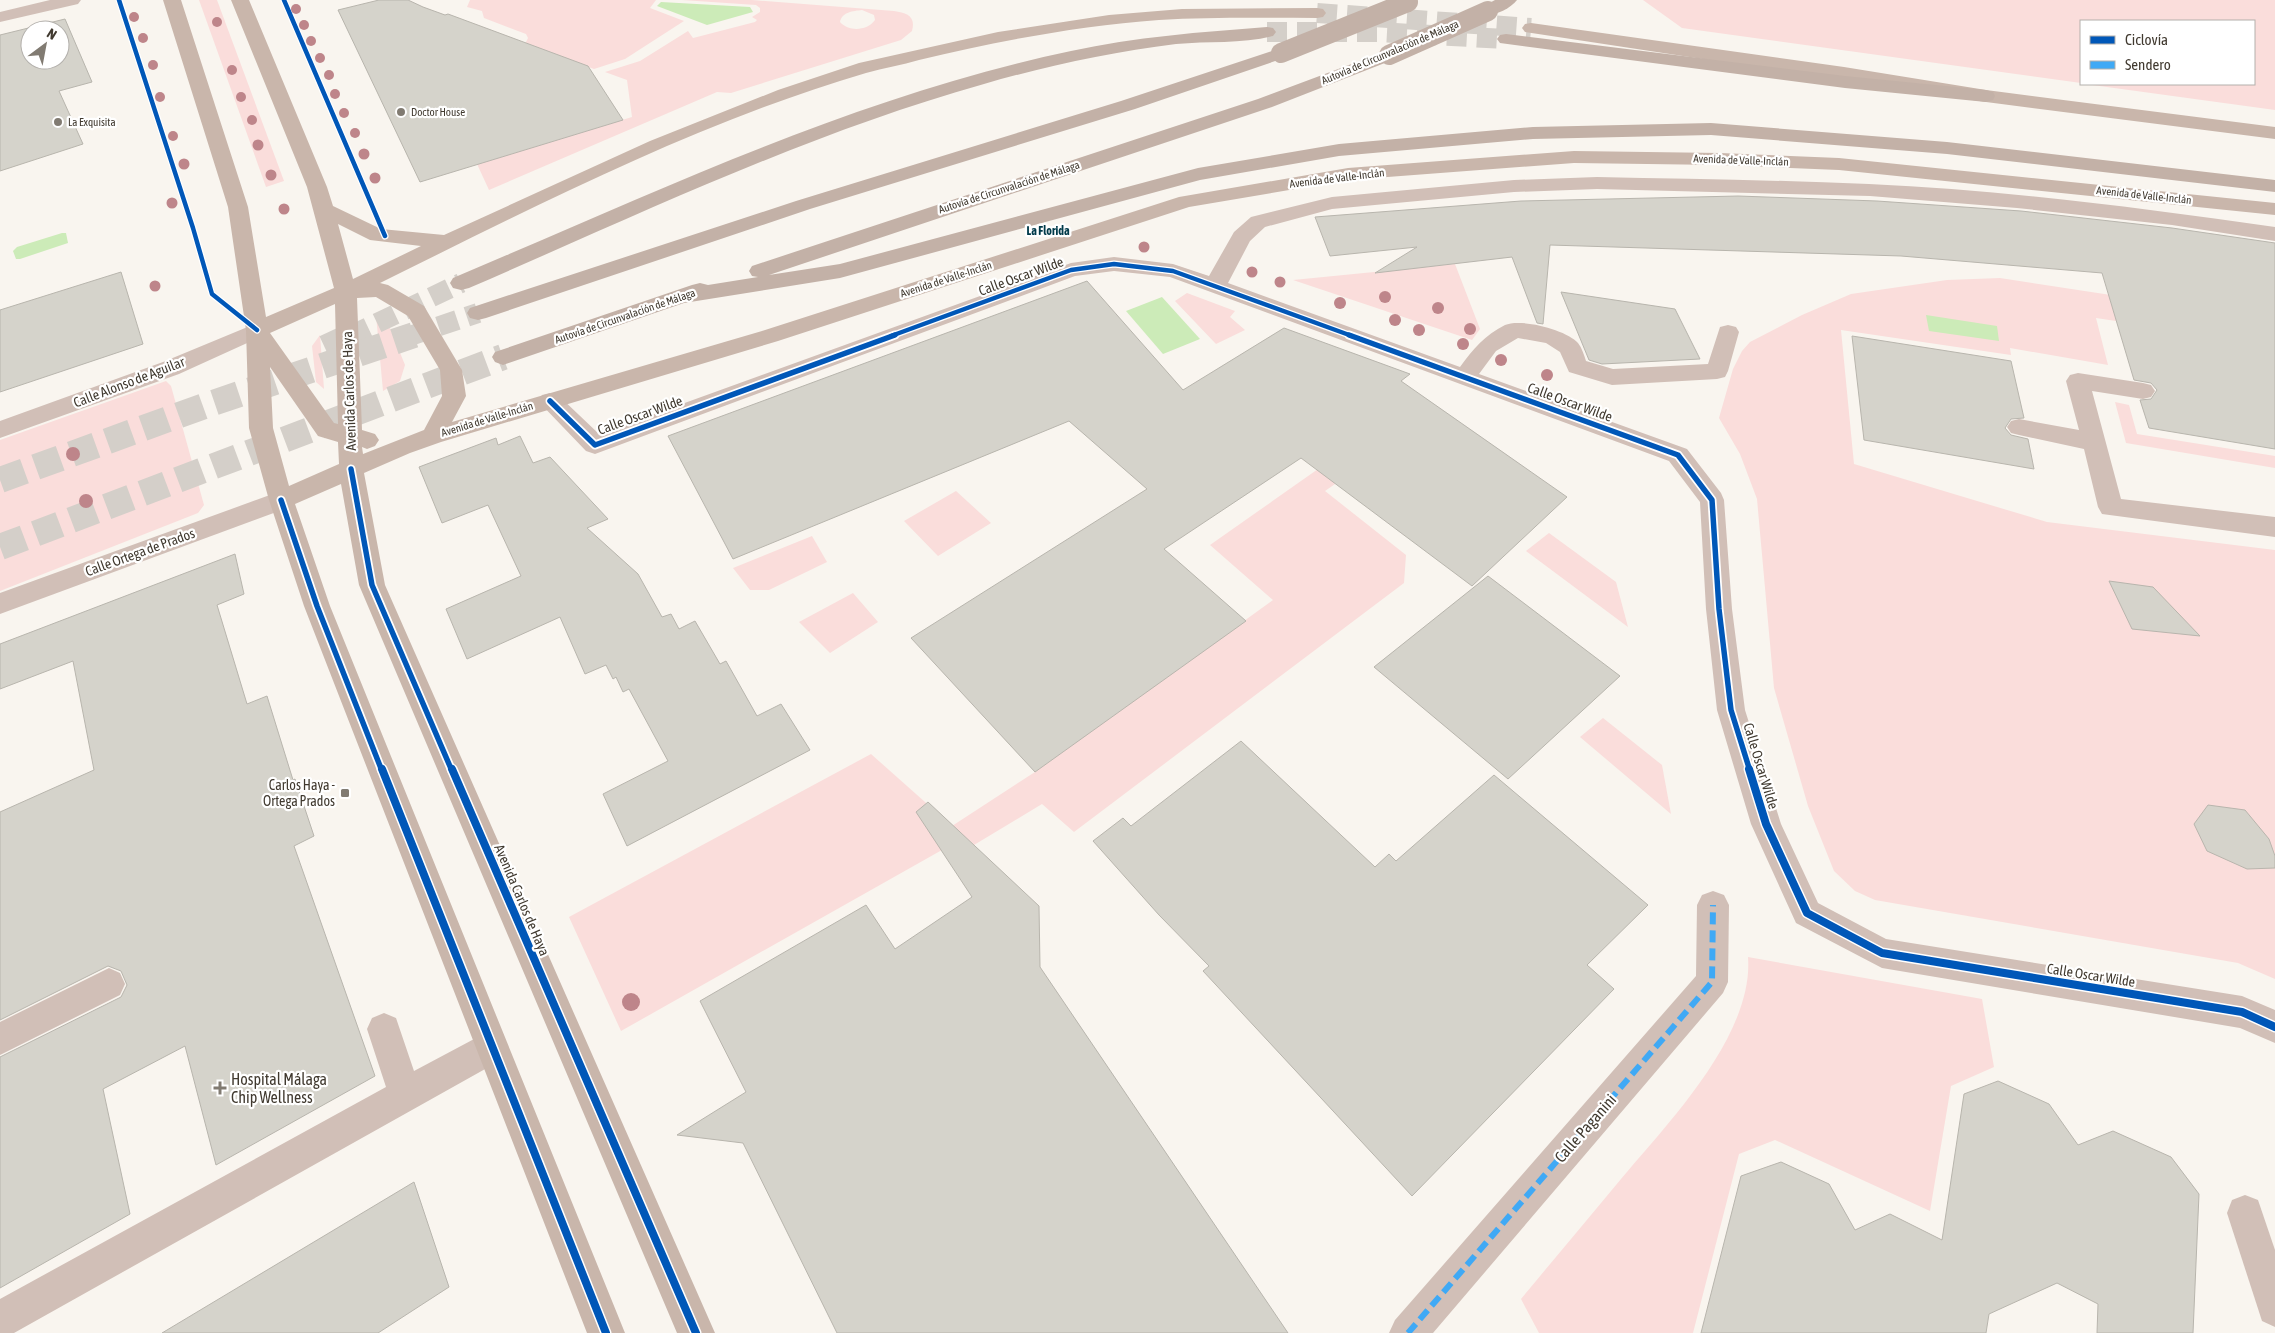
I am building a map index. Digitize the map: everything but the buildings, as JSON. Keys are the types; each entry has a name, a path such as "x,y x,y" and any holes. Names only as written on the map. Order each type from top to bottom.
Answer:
{"highway":[{"name":"Autovía de Circunvalación de Málaga","path":"503,357 1265,103 1389,55 1488,11 1508,0"},
{"path":"478,313 803,206 1128,105 1281,53 1410,1"},
{"path":"461,283 756,156 869,115 976,80 1071,56 1165,40 1267,32"},
{"path":"1506,39 1845,82 1986,96"},
{"path":"684,296 840,271 1198,174 1339,150 1533,133 1711,129 1947,148 2275,186"}],"main road":[{"path":"172,0 238,206 257,330 261,428 281,500 317,606 606,1333"},
{"name":"Avenida Carlos de Haya","path":"240,0 317,187 346,291 351,469 372,585 696,1333"},
{"path":"257,330 346,291 576,179 739,110 852,71 965,43 1079,24 1138,17 1219,13 1317,12"},
{"path":"1531,28 1834,71 1986,96 2275,133"},
{"name":"Avenida de Valle-Inclán","path":"281,500 401,447 434,436 770,336 1186,201 1348,174 1574,157 1720,158 1839,164 2275,209"},
{"path":"324,210 377,235 446,242"},
{"path":"346,291 380,290 416,311 451,370 454,396 434,436"},
{"path":"257,330 326,430 351,438 401,447"}],"street":[{"path":"0,5 22,0"},
{"path":"0,18 72,0"},
{"path":"1215,286 1241,237 1258,222 1332,203 1514,186 1597,183 1870,190 2017,202 2172,219 2275,234"},
{"name":"Calle Oscar Wilde","path":"550,401 595,445 1071,270 1114,264 1173,271 1678,454 1712,500 1719,609 1731,710 1766,824 1807,913 1882,954 2242,1012 2275,1027"},
{"name":"Calle Alonso de Aguilar","path":"0,430 171,368 257,330"},
{"path":"1464,377 1488,346 1514,330 1552,336 1570,348 1577,366 1612,377 1717,372 1728,332"},
{"path":"2143,391 2078,381 2111,507 2275,527"},
{"path":"2019,427 2094,442"},
{"name":"Calle Ortega de Prados","path":"0,604 281,500"},
{"name":"Calle Paganini","path":"1408,1333 1712,982 1713,905"},
{"path":"0,1039 109,984"},
{"path":"384,1029 405,1094"},
{"path":"0,1320 491,1047"},
{"path":"2245,1213 2275,1308"}],"shaded area":[{"path":"199,0 217,0 284,181 266,187"},
{"path":"470,0 656,0 650,8 684,21 625,59 594,69 525,44 528,38 526,34 484,18 482,11 467,7"},
{"path":"682,0 752,0 894,11 909,16 913,26 912,31 901,40 731,93 717,92 489,190 477,164 632,117 627,80 605,72 640,61 688,31 693,38 755,22 757,20 752,17 760,12 760,8 756,5","holes":["862,10 874,15 875,20 872,24 863,28 853,29 840,22 845,14 855,11"]},
{"path":"1643,0 2275,0 2275,110 2092,85 2255,85 2255,20 2080,20 2080,83 1682,28"},
{"path":"661,2 750,7 753,12 707,25 657,6"},
{"path":"66,233 68,243 16,259 13,251 17,247"},
{"path":"1455,264 1480,329 1472,340 1293,280"},
{"path":"2000,278 2275,320 2275,345 2096,318 2108,365 2010,348 2011,355 1841,330 1854,464 2047,522 2275,550 2275,979 2238,963 1875,900 1855,891 1834,871 1808,806 1774,688 1757,499 1740,454 1719,418 1733,369 1742,351 1750,342 1802,315 1851,294 1947,280"},
{"path":"1187,293 1235,311 1230,317 1245,330 1216,344 1175,301"},
{"path":"1162,297 1200,339 1163,354 1126,311"},
{"path":"376,315 390,328 405,365 400,381 383,391"},
{"path":"1926,315 1997,326 1999,341 1929,331"},
{"path":"320,335 324,389 316,382 312,346"},
{"path":"166,381 171,386 204,505 198,513 0,591 0,440"},
{"path":"1422,396 1441,410 1325,491 1406,555 1404,583 1074,832 1042,804 974,845 965,837 621,1031 569,917 871,754 952,826 1035,772 1273,600 1210,545"},
{"path":"2115,402 2129,405 2137,434 2275,456 2275,468 2126,443"},
{"path":"956,491 991,523 938,556 904,521"},
{"path":"1549,533 1616,582 1628,627 1526,551"},
{"path":"812,536 827,562 769,590 750,590 733,568"},
{"path":"853,593 878,622 830,653 799,622"},
{"path":"1603,718 1662,765 1671,814 1580,737"},
{"path":"1748,957 1982,999 1994,1067 1951,1086 1930,1211 1775,1140 1739,1154 1693,1333 1539,1333 1521,1299 1662,1132 1704,1076 1723,1047 1737,1017 1746,987"}],"tunnel":[{"path":"1317,13 1531,28"},
{"path":"1267,32 1377,32 1506,39"},
{"path":"350,336 461,283"},
{"path":"410,336 478,313"},
{"path":"325,348 353,335"},
{"path":"0,480 207,405 414,335"},
{"path":"0,547 503,357"}],"marked path":[{"path":"1408,1333 1712,982 1713,905"}],"cycle path":[{"path":"119,0 193,228 212,294 257,330"},
{"path":"284,0 385,236"},
{"path":"550,401 595,445 1071,270 1114,264 1173,271 1215,286 1678,455 1712,500 1719,609 1731,710 1766,824 1807,913 1882,953 2242,1012 2275,1027"},
{"path":"351,469 372,585 696,1333"},
{"path":"281,500 317,606 606,1333"}],"place":[{"name":"Doctor House","path":"401,112"},
{"name":"La Exquisita","path":"58,122"},
{"name":"Carlos Haya - Ortega Prados","path":"345,793"},
{"name":"Hospital Málaga Chip Wellness","path":"220,1088"}],"district":[{"name":"La Florida","path":"1048,231"}]}
